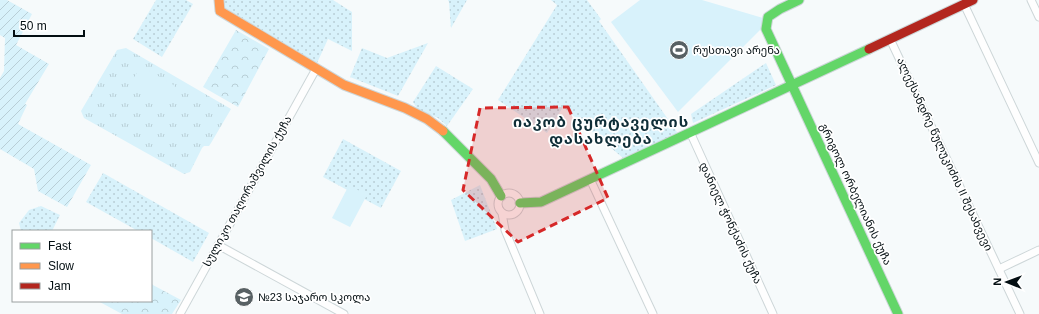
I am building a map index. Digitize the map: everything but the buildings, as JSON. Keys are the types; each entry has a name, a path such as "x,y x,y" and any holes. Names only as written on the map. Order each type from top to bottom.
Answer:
{"street":[{"path":"219,0 220,11 316,69 344,85 405,108 438,126 491,179 501,196"},
{"name":"გრიგოლ ორბელიანის ქუჩა","path":"799,0 780,9 768,17 766,29 898,314"},
{"path":"1031,0 1039,17"},
{"path":"520,203 541,202 969,2 1039,163"},
{"name":"ალექსანდრე წულუკიძის II შესახვევი","path":"890,38 1020,314"},
{"name":"სულიკო თაღორაშვილის ქუჩა","path":"180,314 316,69"},
{"name":"დანიელ ჭონქაძის ქუჩა","path":"690,132 773,314"},
{"path":"590,179 653,314"},
{"path":"502,213 506,215 513,214 518,210 520,203 517,197 511,193 504,194 501,196 498,205 502,213 505,230 540,314"},
{"path":"218,245 344,314"},
{"path":"999,270 1039,250"}],"highlighted area":[{"path":"568,107 608,198 518,242 463,190 480,108"}],"green space":[{"path":"0,0 7,0 32,14 16,45 49,64 25,104 27,105 18,124 91,165 67,207 38,191 34,169 0,149 0,78 4,71 5,38 0,35"},
{"path":"156,0 186,0 193,4 162,57 133,39"},
{"path":"224,0 333,0 352,12 352,51 328,39 317,63 224,7"},
{"path":"448,0 467,0 451,28 449,2"},
{"path":"551,0 587,0 601,19 599,21 677,132 676,134 623,158 563,107 547,133 498,100 557,5"},
{"name":"რუსთავი არენა","path":"640,0 702,0 763,18 761,29 678,112 611,22"},
{"path":"236,30 269,49 238,107 203,87"},
{"path":"428,43 398,96 350,77 362,48 387,58"},
{"path":"126,48 231,109 209,146 204,146 202,148 190,172 184,174 84,118 81,111 117,50"},
{"path":"766,63 776,85 693,123 691,114"},
{"path":"141,66 175,86 163,106 129,86"},
{"path":"436,66 473,89 447,126 438,118 418,110 413,102"},
{"path":"343,139 401,171 381,208 323,177"},
{"path":"103,173 209,233 193,262 152,239 152,230 136,230 86,202"},
{"path":"349,185 367,195 350,227 332,218"},
{"path":"480,185 497,229 465,241 451,200"},
{"path":"41,206 60,215 52,230 21,230 19,223 29,210"},
{"path":"152,285 181,300 172,314 122,314 100,302 152,302"}],"traffic: fast":[{"path":"799,0 780,9 768,17 766,29 898,314"},
{"path":"520,203 541,202 869,49"},
{"path":"443,131 491,179 501,196"}],"traffic: slow":[{"path":"219,0 220,11 344,85 405,108 427,119 443,131"}],"traffic: jam":[{"path":"869,49 973,0"}],"place":[{"name":"რუსთავი არენა","path":"679,50"},
{"name":"№23 საჯარო სკოლა","path":"244,297"}],"district":[{"name":"იაკობ ცურტაველის დასახლება","path":"601,130"}]}
